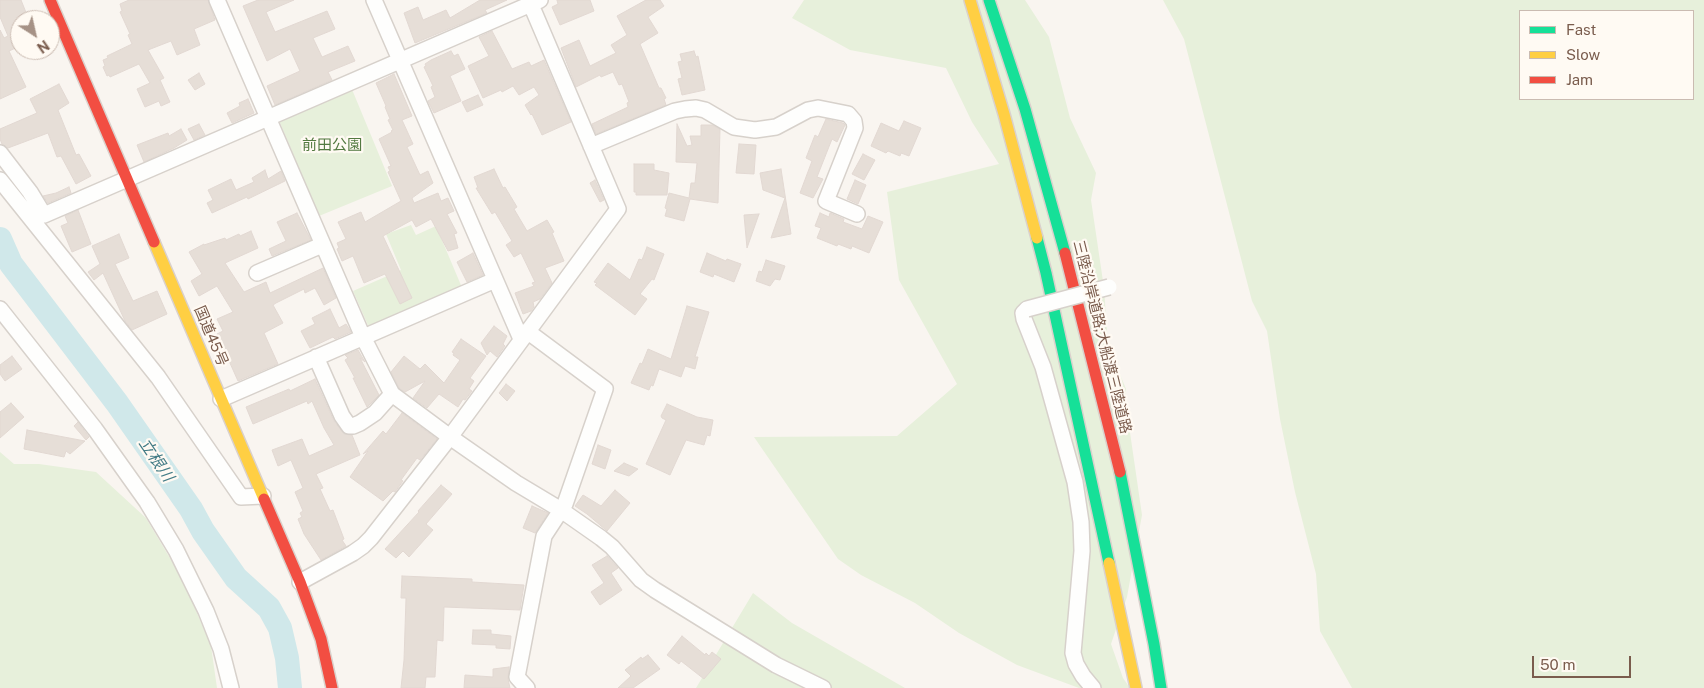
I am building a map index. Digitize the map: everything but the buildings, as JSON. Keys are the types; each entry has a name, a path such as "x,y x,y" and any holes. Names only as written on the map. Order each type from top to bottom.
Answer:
{"highway":[{"name":"国道45号","path":"50,0 300,582 321,640 332,688"},
{"path":"970,0 1004,114 1046,274 1136,688"},
{"name":"三陸沿岸道路;大船渡三陸道路","path":"989,0 1025,109 1073,283 1116,452 1161,688"}],"street":[{"path":"217,0 362,337 392,394 516,483 561,510 607,543 641,580 655,590 776,665 823,688"},
{"path":"374,0 495,280 524,335 604,389 565,504 544,536 517,677 527,688"},
{"path":"0,153 30,192 44,215 533,1 618,209 450,437 363,546 300,582"},
{"path":"591,146 675,111 685,109 696,108 705,110 734,127 755,130 776,127 808,110 818,108 848,114 854,121 855,128 826,201 857,214"},
{"path":"0,180 158,377 241,497 263,496"},
{"path":"257,273 322,246"},
{"path":"221,399 495,280"},
{"path":"1093,688 1082,676 1073,653 1082,551 1081,522 1075,482 1043,367 1023,314 1027,309 1109,288"},
{"path":"0,310 95,429 148,502 176,550 206,611 221,649 231,688"},
{"path":"316,357 342,416 349,426 360,423 375,413 392,394"}],"green space":[{"path":"804,0 1025,0 1049,37 1070,118 1096,173 1091,200 1104,288 1108,345 1126,389 1126,405 1142,515 1127,597 1111,644 1123,678 1130,688 1079,688 1017,665 959,633 915,603 861,575 838,559 754,437 897,436 957,384 899,280 887,192 999,164 972,122 946,68 850,50 792,18"},
{"path":"1163,0 1704,0 1704,688 1352,688 1320,631 1316,574 1295,492 1280,419 1267,331 1252,301 1184,39"},
{"name":"前田公園","path":"351,87 392,186 319,216 278,118"},
{"path":"411,225 416,235 436,226 463,290 370,330 353,291 401,270 386,234"},
{"path":"0,452 14,464 39,464 96,472 146,518 183,580 211,646 217,688 0,688"},
{"path":"753,593 792,623 905,688 696,688"}],"waterway":[{"name":"立根川","path":"0,239 11,264 117,403 191,509 203,531 236,578 269,608 280,628 287,658 290,688"}],"traffic: fast":[{"path":"989,0 1025,109 1065,253"},
{"path":"1037,238 1109,563"},
{"path":"1120,472 1161,688"}],"traffic: slow":[{"path":"970,0 1004,114 1037,238"},
{"path":"154,242 264,499"},
{"path":"1109,563 1136,688"}],"traffic: jam":[{"path":"50,0 154,242"},
{"path":"1065,253 1120,472"},
{"path":"264,499 300,582 321,639 332,688"}]}
